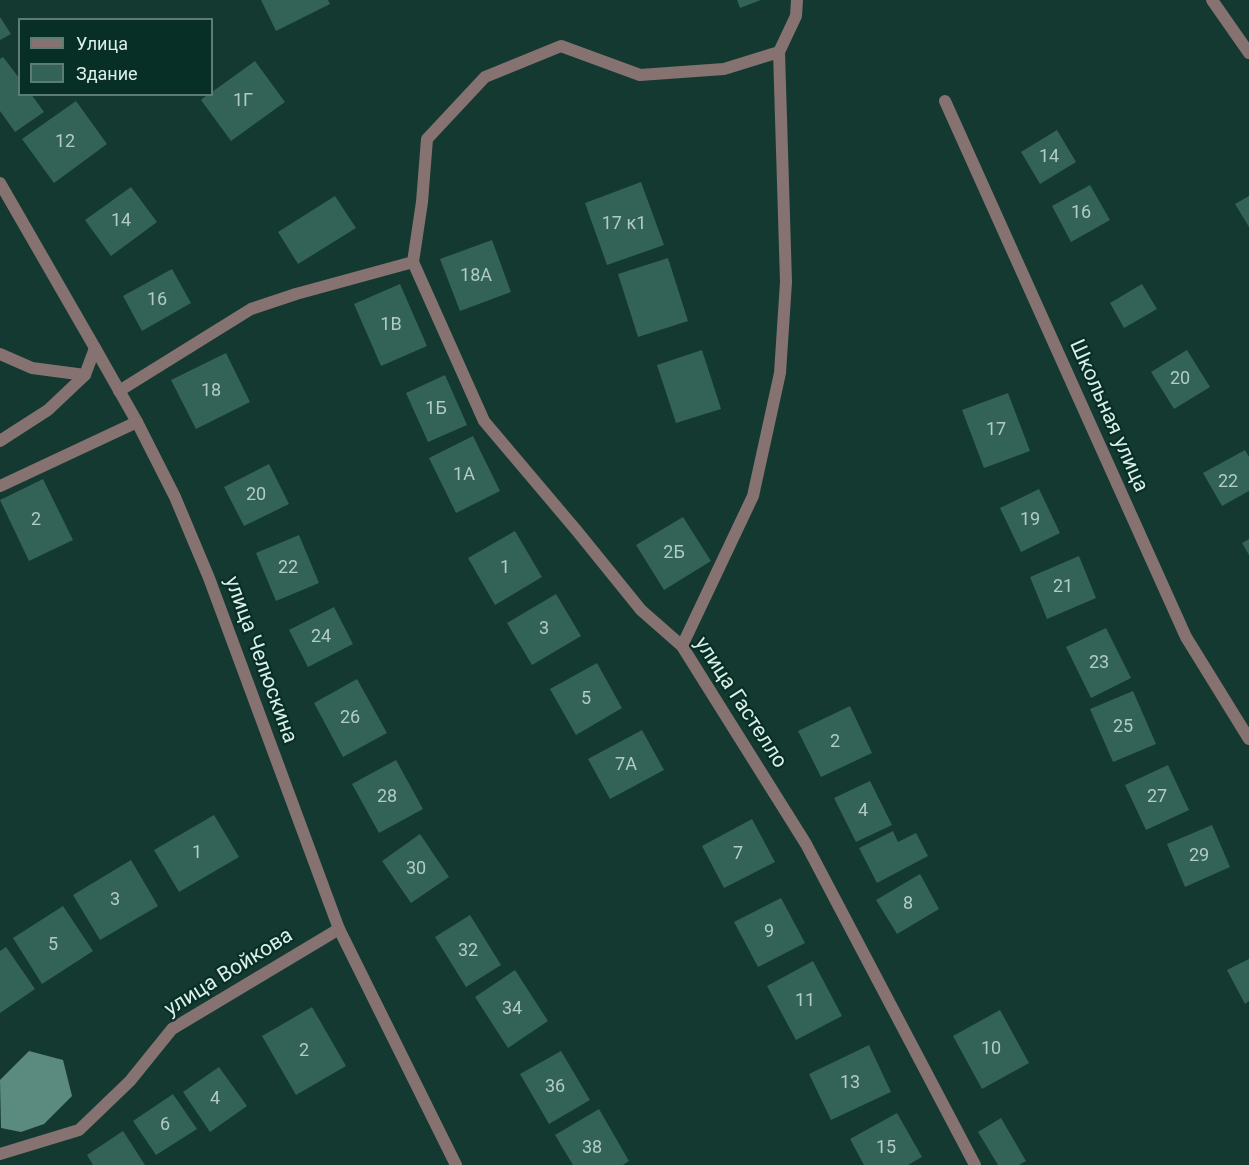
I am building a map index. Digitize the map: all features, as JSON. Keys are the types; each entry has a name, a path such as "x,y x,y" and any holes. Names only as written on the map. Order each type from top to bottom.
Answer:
{"street":[{"path":"682,646 753,496 780,373 786,282 779,52 796,16 797,0"},
{"path":"1212,0 1249,53"},
{"path":"119,391 251,309 296,294 413,262 422,202 427,139 484,77 561,46 640,75 724,69 779,52"},
{"name":"Школьная улица","path":"945,101 1186,637 1249,739"},
{"name":"улица Челюскина","path":"0,183 96,348 175,497 209,578 339,929 456,1165"},
{"name":"улица Гастелло","path":"413,262 483,421 641,610 682,646 806,844 975,1165"},
{"path":"0,441 48,410 86,375 96,348"},
{"path":"0,354 32,369 86,375"},
{"path":"0,486 137,422"},
{"name":"улица Войкова","path":"0,1154 79,1130 130,1081 172,1029 339,929"}],"shaded area":[{"path":"29,1051 63,1060 72,1096 44,1124 21,1132 1,1128 0,1080"}],"building":[{"path":"261,0 328,0 330,4 276,31"},
{"path":"737,0 761,0 740,8"},
{"path":"0,17 11,34 0,40"},
{"path":"3,57 18,76 18,96 32,96 44,112 15,132 0,111 0,59"},
{"path":"255,61 285,102 231,141 201,100 206,96 213,96 213,91"},
{"path":"76,101 107,144 54,183 22,139"},
{"path":"1057,130 1076,162 1040,184 1021,152"},
{"path":"641,182 664,245 607,265 585,203"},
{"path":"1090,185 1110,220 1071,242 1052,206"},
{"path":"131,187 157,222 111,256 85,220"},
{"path":"335,196 356,228 298,264 278,232"},
{"path":"1249,196 1249,227 1235,204"},
{"path":"492,240 511,292 460,311 440,259"},
{"path":"668,258 688,321 638,337 618,274"},
{"path":"172,269 191,303 142,331 123,296"},
{"path":"400,284 427,346 381,366 354,304"},
{"path":"1142,284 1157,309 1124,328 1110,303"},
{"path":"702,350 721,409 676,423 657,365"},
{"path":"1187,350 1210,387 1174,409 1151,372"},
{"path":"226,353 250,402 196,429 171,380"},
{"path":"445,375 467,425 428,442 406,393"},
{"path":"1008,393 1030,451 984,468 962,410"},
{"path":"473,436 500,491 456,513 429,458"},
{"path":"1245,450 1249,457 1249,491 1222,506 1203,473"},
{"path":"269,464 289,504 244,526 224,487"},
{"path":"43,479 73,540 29,561 0,500"},
{"path":"1039,489 1060,533 1021,552 1000,508"},
{"path":"683,517 711,561 664,590 636,545"},
{"path":"515,531 542,577 495,605 468,558"},
{"path":"299,535 319,583 276,601 256,553"},
{"path":"1249,539 1249,555 1242,543"},
{"path":"1079,556 1096,598 1047,619 1030,577"},
{"path":"556,594 581,636 532,665 507,623"},
{"path":"334,607 353,644 308,667 289,630"},
{"path":"1106,628 1131,678 1091,698 1066,647"},
{"path":"597,663 622,708 576,735 550,689"},
{"path":"357,679 387,733 343,757 314,703"},
{"path":"1133,691 1156,744 1113,762 1090,709"},
{"path":"850,706 872,753 821,777 798,731"},
{"path":"642,730 664,770 610,799 588,759"},
{"path":"396,760 423,809 379,833 352,784"},
{"path":"1168,765 1189,810 1146,830 1125,785"},
{"path":"870,781 892,825 856,842 834,798"},
{"path":"214,815 239,857 179,892 154,850"},
{"path":"752,819 775,862 724,888 702,846"},
{"path":"1212,825 1230,867 1185,887 1167,844"},
{"path":"893,831 898,842 916,833 928,856 877,883 859,848"},
{"path":"420,834 449,877 411,903 382,861"},
{"path":"131,860 158,906 100,940 73,895"},
{"path":"920,874 939,909 897,934 876,900"},
{"path":"781,898 805,943 758,967 734,922"},
{"path":"63,906 93,951 42,984 13,938"},
{"path":"470,915 501,965 466,987 435,937"},
{"path":"6,947 35,989 0,1013 0,951"},
{"path":"1249,959 1249,1001 1245,1004 1227,970"},
{"path":"813,961 842,1016 796,1040 767,986"},
{"path":"515,970 548,1021 508,1048 475,997"},
{"path":"312,1007 346,1066 296,1095 262,1036"},
{"path":"1000,1010 1029,1063 982,1089 953,1036"},
{"path":"869,1045 891,1092 831,1120 809,1074"},
{"path":"561,1051 590,1100 549,1124 520,1074"},
{"path":"219,1067 247,1106 210,1132 183,1092"},
{"path":"173,1094 197,1129 156,1155 133,1121"},
{"path":"599,1109 629,1161 623,1165 573,1165 555,1135"},
{"path":"897,1113 922,1157 908,1165 864,1165 850,1139"},
{"path":"1001,1118 1026,1161 1019,1165 998,1165 978,1132"},
{"path":"123,1131 145,1165 93,1165 87,1155"}]}
